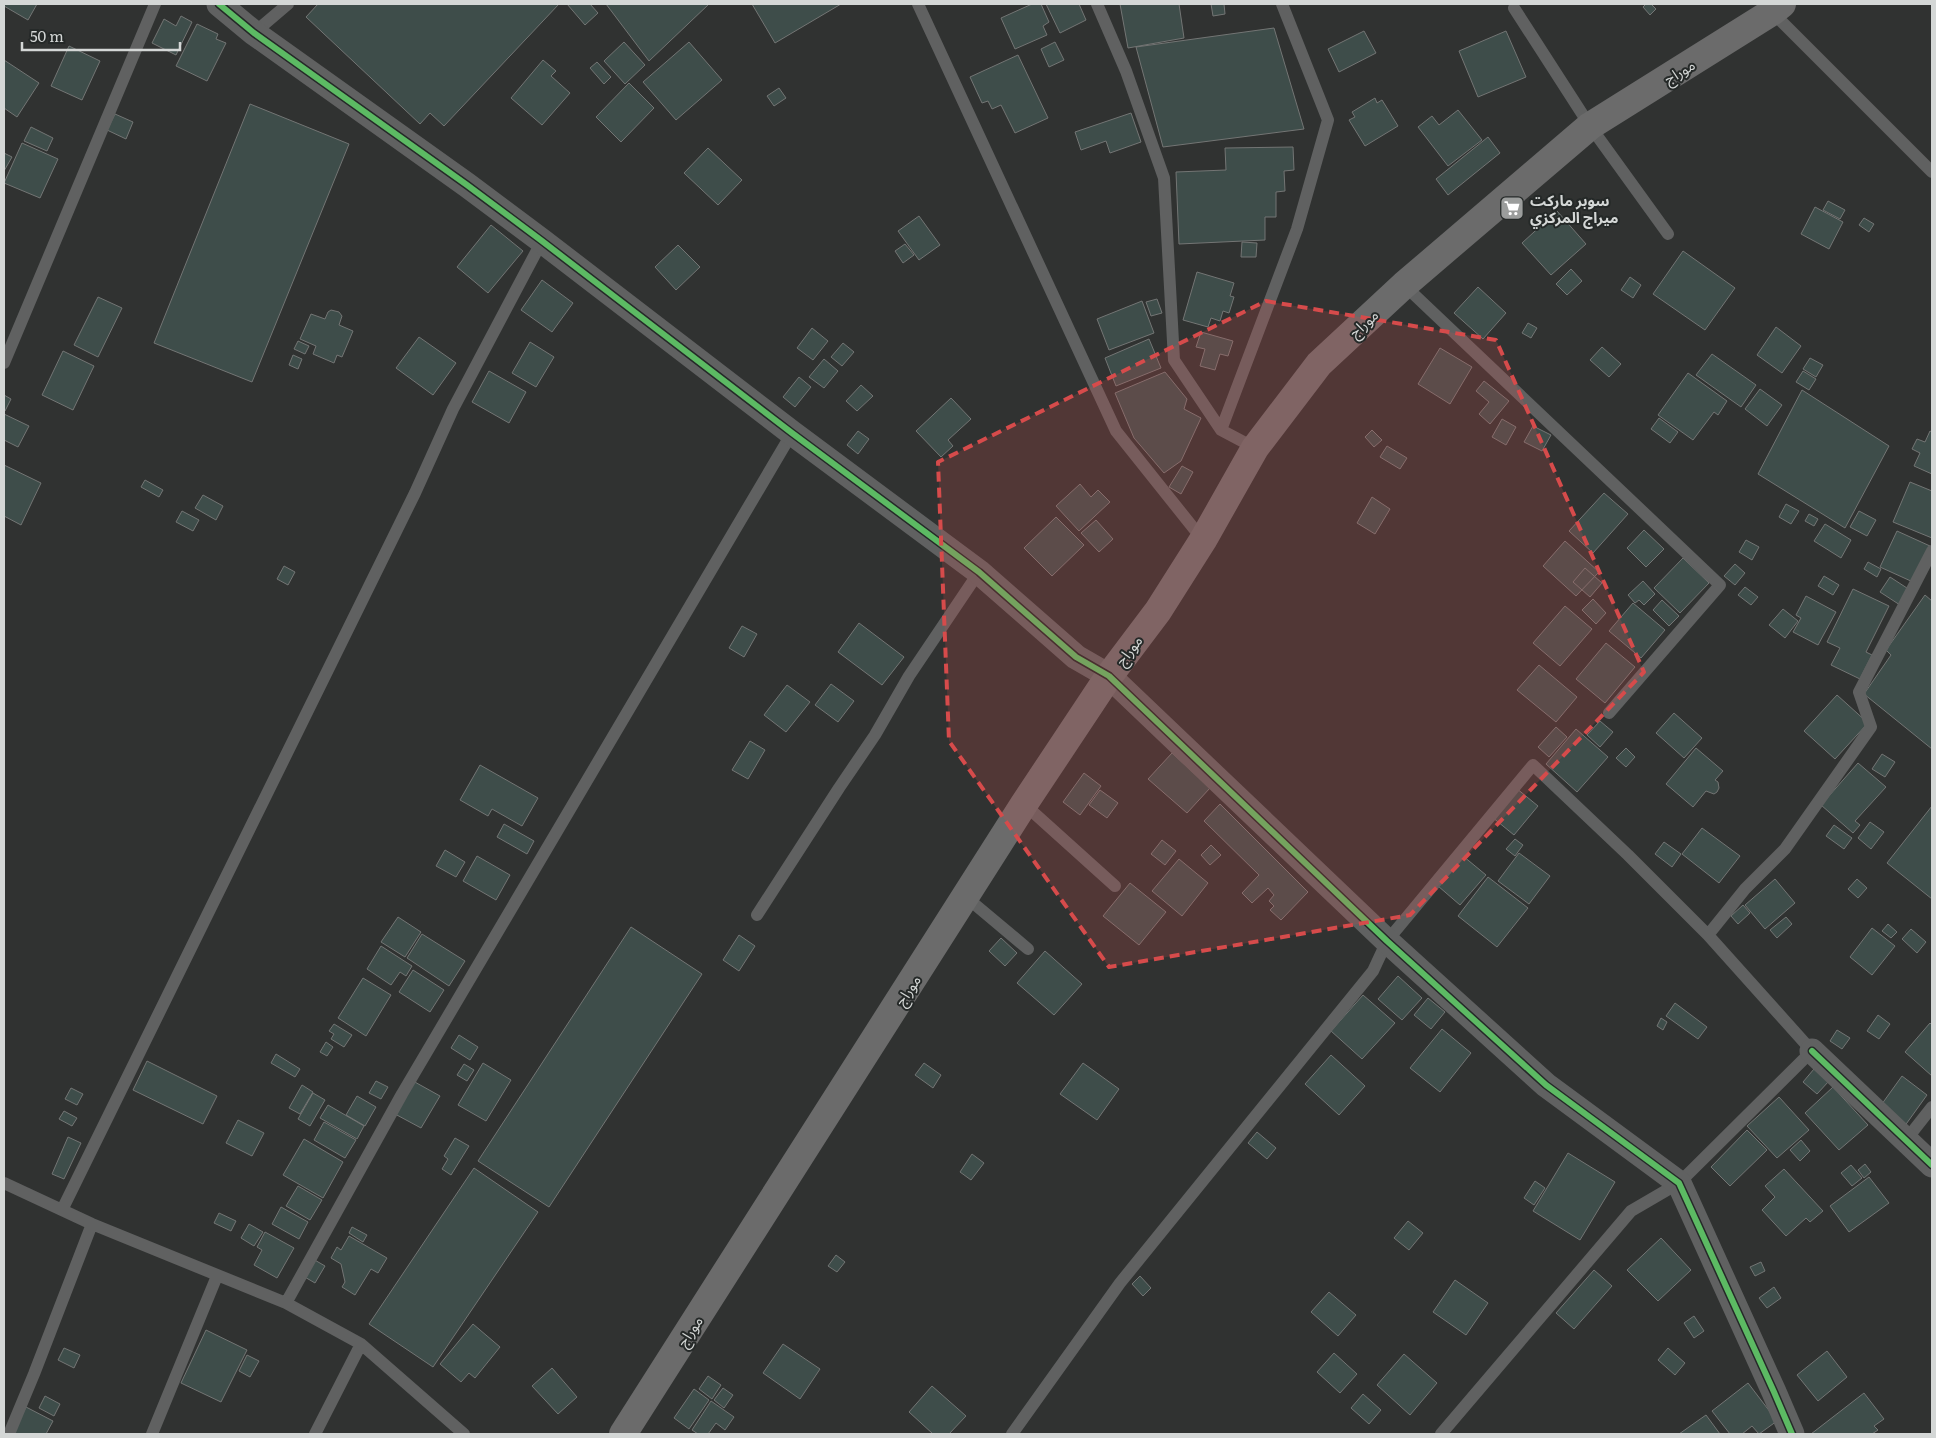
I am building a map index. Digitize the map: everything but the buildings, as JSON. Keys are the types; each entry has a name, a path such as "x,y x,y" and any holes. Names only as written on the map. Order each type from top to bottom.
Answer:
{"main road":[{"name":"موراج","path":"623,1434 1024,804 1108,676 1158,611 1203,540 1255,448 1320,364 1404,285 1590,126 1777,8"}],"street":[{"path":"219,4 254,33 542,241 979,572 1076,657 1108,676 1387,941 1546,1085 1680,1183 1792,1434"},
{"path":"1812,1051 1932,1165"}],"lane":[{"path":"4,363 155,4"},
{"path":"254,33 288,4"},
{"path":"918,4 1116,431 1203,540"},
{"path":"1097,4 1126,70 1164,178 1174,360 1221,430 1255,448"},
{"path":"1221,430 1297,229 1328,120 1282,4"},
{"path":"1514,8 1590,126 1668,234"},
{"path":"1777,8 1932,172"},
{"path":"62,1210 406,510 453,409 542,241"},
{"path":"1404,285 1720,585 1609,713"},
{"path":"286,1303 402,1094 792,432"},
{"path":"1708,935 1745,889 1785,849 1871,726 1859,692 1932,551"},
{"path":"757,915 875,735 909,676 979,572"},
{"path":"1012,1434 1120,1283 1373,971 1387,941 1533,765 1628,855 1708,935 1812,1051 1680,1183 1631,1211 1441,1434"},
{"path":"1024,804 1115,886"},
{"path":"966,897 1028,949"},
{"path":"1906,1140 1932,1107"},
{"path":"4,1183 92,1224 286,1303 361,1344 464,1434"},
{"path":"9,1434 92,1224"},
{"path":"152,1434 217,1276"},
{"path":"314,1434 361,1344"}],"highlighted area":[{"path":"1266,301 1496,340 1644,672 1410,915 1109,967 949,741 938,462"}],"cycle path":[{"path":"219,4 254,33 542,241 792,433 979,572 1076,657 1109,676 1387,941 1546,1085 1679,1183 1792,1434"},
{"path":"1812,1051 1932,1165"}],"place":[{"name":"سوبر ماركت ميراج المركزي","path":"1512,208"}]}
